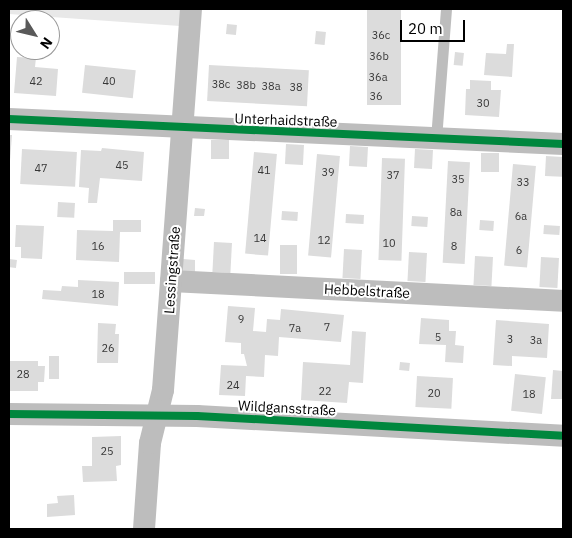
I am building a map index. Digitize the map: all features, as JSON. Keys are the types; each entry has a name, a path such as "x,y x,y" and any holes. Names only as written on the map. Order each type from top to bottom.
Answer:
{"street":[{"name":"Lessingstraße","path":"144,529 150,443 163,390 191,9"},
{"name":"Unterhaidstraße","path":"9,118 182,129 563,144"},
{"name":"Hebbelstraße","path":"171,281 563,301"},
{"name":"Wildgansstraße","path":"9,414 157,415 563,436"}],"lane":[{"path":"436,139 446,9"}],"shaded area":[{"path":"9,9 181,9 180,26 60,18 60,10 10,10 9,14"}],"building":[{"path":"367,9 401,9 401,105 367,105"},
{"path":"227,24 237,25 236,35 226,34"},
{"path":"316,31 326,32 325,45 315,44"},
{"path":"507,44 514,44 512,77 484,75 486,53 506,54"},
{"path":"455,52 464,53 463,66 454,65"},
{"path":"17,60 36,60 35,67 58,69 56,96 14,93"},
{"path":"85,65 136,70 133,98 82,93"},
{"path":"209,65 309,70 307,106 207,101"},
{"path":"470,80 491,81 491,90 501,90 499,117 465,115 466,89 470,89"},
{"path":"9,135 12,135 10,161 9,161"},
{"path":"211,140 229,140 229,159 211,159"},
{"path":"286,144 304,145 303,165 285,164"},
{"path":"350,146 368,147 367,167 349,166"},
{"path":"102,148 144,152 142,181 100,178 97,203 88,203 89,188 79,187 81,150 101,151"},
{"path":"22,149 77,152 75,187 20,184"},
{"path":"415,149 433,150 432,169 414,168"},
{"path":"254,152 277,154 268,256 245,254"},
{"path":"481,153 499,153 499,172 481,172"},
{"path":"317,154 340,156 331,258 308,256"},
{"path":"546,156 563,157 562,177 545,176"},
{"path":"382,158 405,159 401,261 378,260"},
{"path":"448,161 470,162 465,264 443,263"},
{"path":"513,164 536,166 527,268 504,266"},
{"path":"58,202 75,203 74,218 57,217"},
{"path":"195,208 205,209 204,216 194,216"},
{"path":"282,211 298,212 297,221 281,220"},
{"path":"346,214 364,215 364,224 346,223"},
{"path":"412,216 428,217 427,227 411,226"},
{"path":"113,220 141,220 141,232 120,232 119,262 76,260 77,230 113,231"},
{"path":"480,220 494,221 493,231 479,230"},
{"path":"16,225 44,226 42,259 21,258 21,247 15,247"},
{"path":"544,225 560,226 559,235 543,234"},
{"path":"214,242 232,243 230,273 212,272"},
{"path":"280,245 297,245 297,274 280,274"},
{"path":"344,249 362,250 360,279 342,278"},
{"path":"409,252 427,253 425,282 407,281"},
{"path":"475,256 493,257 491,286 473,285"},
{"path":"541,257 559,258 557,288 539,287"},
{"path":"9,259 17,260 16,268 9,267"},
{"path":"183,259 195,260 195,272 183,271"},
{"path":"124,272 155,272 155,284 124,284"},
{"path":"78,280 119,282 118,306 42,299 43,290 61,291 62,286 78,287"},
{"path":"228,306 255,308 253,331 266,332 267,319 280,320 281,309 344,315 341,342 279,337 278,356 265,355 264,377 246,376 245,396 219,395 221,365 247,366 244,354 241,354 241,343 225,342"},
{"path":"421,318 449,320 449,331 456,331 455,345 464,346 463,363 445,362 446,345 419,344"},
{"path":"496,320 549,324 547,358 512,356 512,366 493,365"},
{"path":"98,323 116,324 115,334 119,334 118,363 97,363"},
{"path":"352,331 366,332 363,383 349,382 347,403 301,400 303,362 350,365"},
{"path":"49,356 59,356 59,379 49,379"},
{"path":"9,361 38,361 38,366 45,366 44,382 38,382 38,391 9,391"},
{"path":"400,362 410,363 409,371 399,370"},
{"path":"553,370 563,371 563,399 551,399"},
{"path":"515,374 546,377 542,414 511,411"},
{"path":"417,376 453,378 451,409 415,407"},
{"path":"121,436 121,465 116,466 117,481 83,482 82,466 92,466 92,437"},
{"path":"74,495 75,515 47,517 47,504 58,503 57,496"}],"cycle path":[{"path":"9,119 563,144"},
{"path":"9,414 197,416 563,436"}]}
